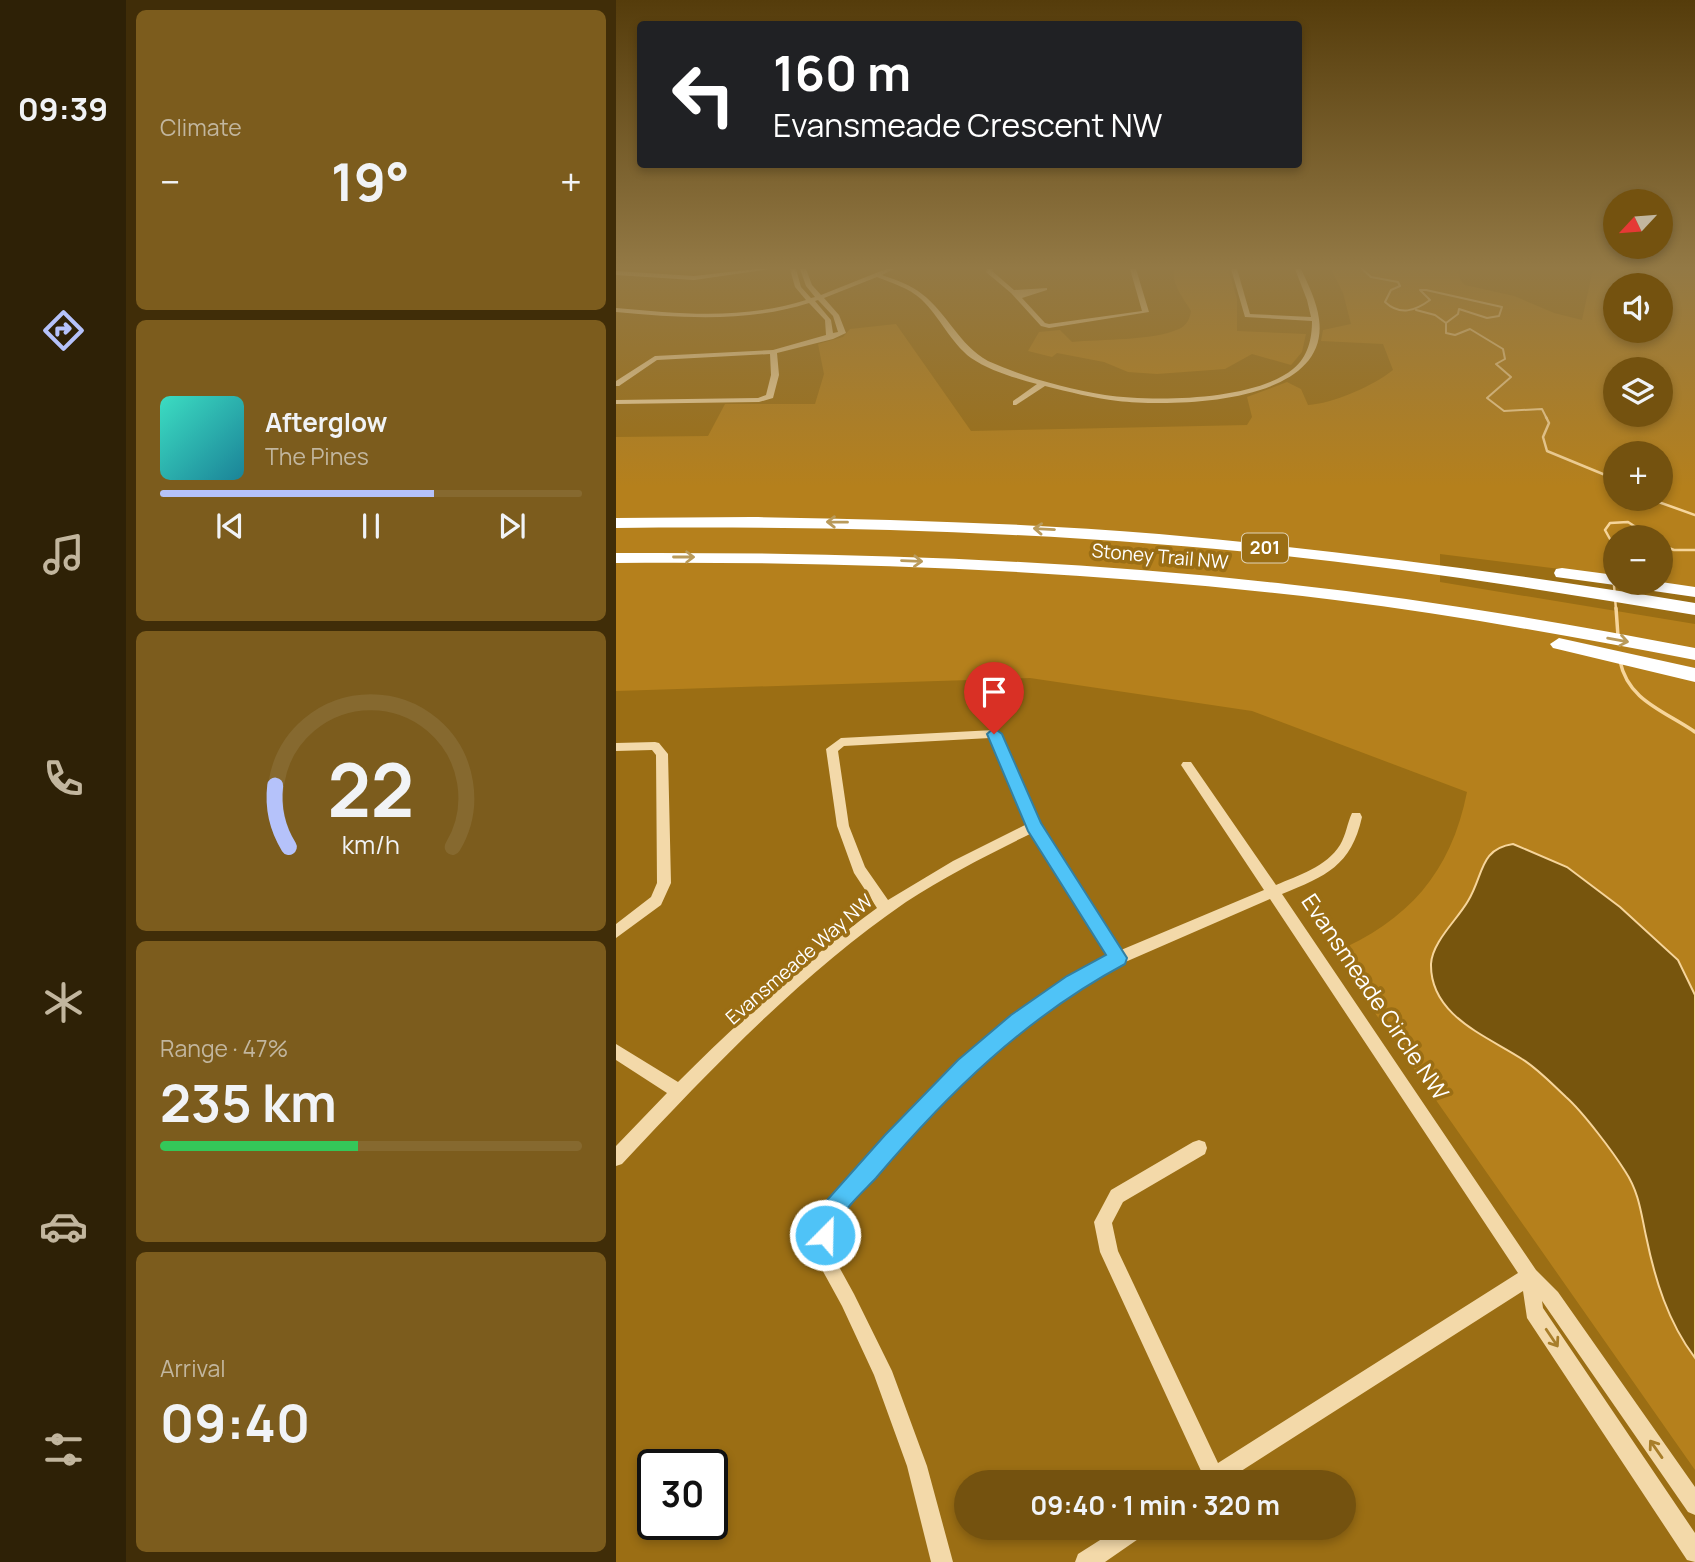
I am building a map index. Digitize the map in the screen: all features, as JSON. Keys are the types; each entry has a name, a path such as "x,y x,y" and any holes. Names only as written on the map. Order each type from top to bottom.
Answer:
{"highway":[{"name":"Stoney Trail NW","path":"616,523 858,522 1082,531 1153,531 1414,555 1571,581"},
{"path":"616,558 842,558 1056,568 1282,596 1581,641 1658,656 1695,654"},
{"path":"1571,581 1603,580"},
{"path":"1571,581 1603,586"},
{"path":"1673,593 1695,592"},
{"path":"1660,595 1695,609"},
{"path":"1658,656 1695,675"}],"street":[{"path":"616,384 655,358 773,352 811,342"},
{"path":"958,342 967,353 1000,369 1094,395 1137,400 1194,400 1251,391 1279,380 1306,360 1312,342"},
{"path":"616,402 759,400 770,396 775,375 773,352"},
{"path":"1016,403 1045,382"},
{"path":"886,909 859,869 843,827 832,749 841,742 994,734 1034,826 1118,958"},
{"path":"616,747 655,746 662,754 665,820 664,883 656,901 616,932"},
{"path":"1187,765 1273,892 1329,867 1352,839 1356,817"},
{"name":"Evansmeade Way NW","path":"616,1158 679,1091 810,970 886,909 955,866 1034,826"},
{"name":"Evansmeade Circle NW","path":"942,1562 917,1466 882,1371 823,1255 828,1216 892,1142 965,1067 1018,1021 1073,982 1118,958 1273,892 1530,1276 1552,1298 1695,1505"},
{"path":"616,1051 679,1091"},
{"path":"1199,1148 1117,1196 1103,1222 1109,1252 1206,1470"},
{"path":"1226,1470 1530,1276"},
{"name":"Evansmeade Circle NW","path":"1530,1276 1534,1311 1695,1552"},
{"path":"1086,1562 1119,1540"}],"shaded area":[{"path":"909,342 971,431 1247,425 1252,417 1247,397 1287,382 1301,389 1308,405 1318,404 1353,393 1393,370 1383,344 1339,342 1695,342 1695,589 1673,584 1673,525 1603,525 1603,574 1440,554 1440,582 1695,624 1695,1470 1333,953 1383,926 1422,891 1450,847 1467,792 1252,711 1030,678 616,691 616,437 708,436 725,404 815,404 824,374 818,344"},
{"path":"1033,342 1304,342 1302,352 1291,365 1252,354 1225,369 1157,374 1128,372 1104,362 1057,353 1052,357 1028,351"},
{"path":"1513,844 1567,867 1620,907 1678,960 1695,995 1695,1358 1677,1330 1664,1300 1636,1195 1620,1163 1573,1104 1528,1063 1478,1033 1450,1011 1433,982 1432,956 1440,939 1468,901 1488,857 1494,851"}],"waterway":[{"path":"1491,342 1503,349 1505,359 1496,364 1511,377 1487,398 1504,411 1542,409 1549,423 1543,437 1547,451 1603,474"},
{"path":"1673,507 1695,515"},
{"path":"1609,525 1628,522 1633,525"},
{"path":"1673,550 1695,550"},
{"path":"1615,595 1616,610"},
{"path":"1616,608 1618,636"},
{"path":"1620,661 1624,675 1639,696 1695,732"}],"route":[{"path":"825,1235 828,1216 892,1142 965,1067 1018,1021 1073,982 1118,958 1034,826 994,734"}]}
